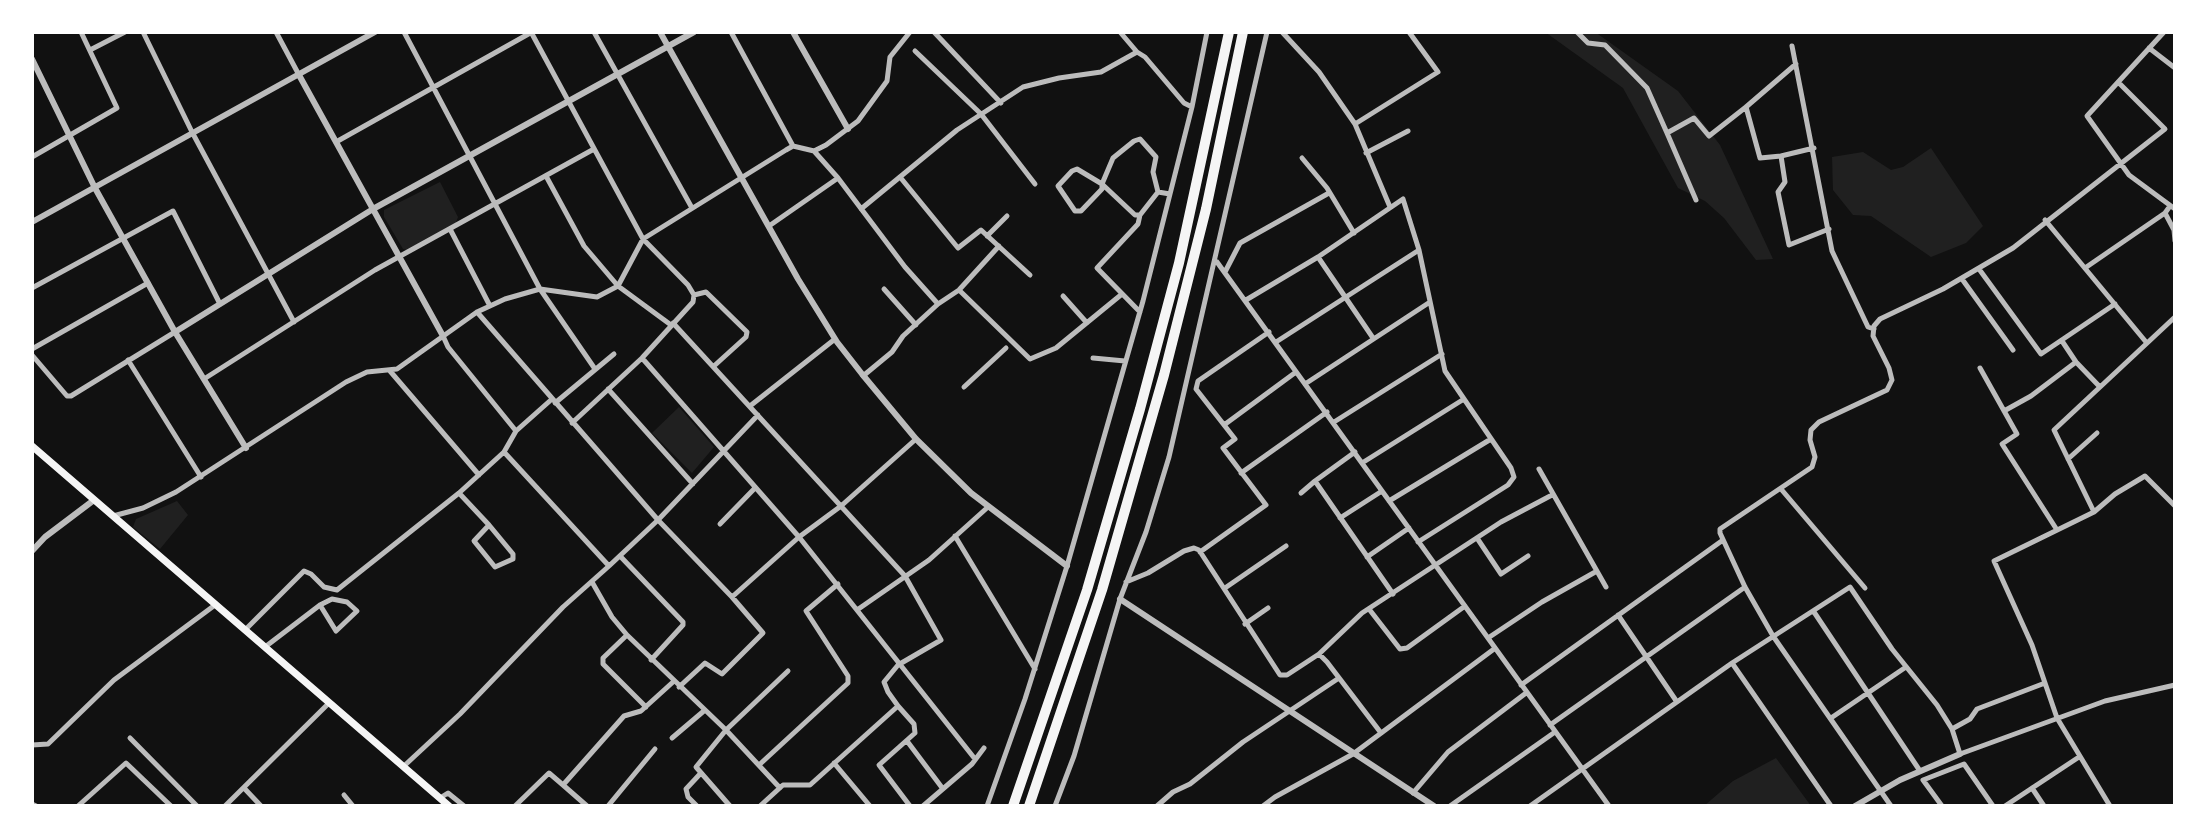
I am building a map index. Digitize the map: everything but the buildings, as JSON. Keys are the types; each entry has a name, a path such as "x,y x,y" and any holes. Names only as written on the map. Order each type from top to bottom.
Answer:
{"highway":[{"path":"1013,806 1087,590 1132,440 1179,263 1229,32"},
{"path":"1029,806 1102,590 1164,375 1206,209 1243,32"}],"main road":[{"path":"32,446 449,806"}],"street":[{"path":"32,157 117,108 81,32"},
{"path":"90,50 125,32"},
{"path":"143,32 192,132 294,322"},
{"path":"276,32 448,347 516,431"},
{"path":"32,222 375,32"},
{"path":"404,32 540,289 595,369"},
{"path":"336,142 531,32 643,239 694,295 693,302 642,358 572,423"},
{"path":"594,32 692,208"},
{"path":"660,32 835,339 863,376 916,439 988,507 1067,566"},
{"path":"148,283 32,352 67,396 373,209 694,32"},
{"path":"731,32 793,146"},
{"path":"793,32 848,129"},
{"path":"814,151 858,121 887,81 890,57 910,32"},
{"path":"934,32 1001,103"},
{"path":"1120,32 1184,103 1192,107"},
{"path":"987,806 1067,566 1140,312 1192,107 1207,32"},
{"path":"1055,806 1074,756 1120,599 1169,457 1267,32"},
{"path":"1282,32 1319,72 1355,124 1390,207"},
{"path":"1355,124 1438,72 1409,32"},
{"path":"1577,32 1588,43 1605,45 1647,88 1696,200"},
{"path":"2085,268 2173,207 2129,175 2087,116 2164,32"},
{"path":"1792,46 1832,251 1868,327 1874,329"},
{"path":"2149,48 2175,68"},
{"path":"915,51 981,114 1035,184"},
{"path":"861,209 957,130 1023,87 1101,72 1137,52"},
{"path":"32,59 95,188 175,332 246,448"},
{"path":"1667,133 1694,118 1709,136 1796,64"},
{"path":"1891,806 1773,636 1745,587 1720,529 1812,467 1815,457 1810,440 1811,430 1819,422 1887,390 1892,380 1873,336 1880,319 1962,279 2013,248 2165,129 2118,82"},
{"path":"1746,107 1760,158 1814,148"},
{"path":"1366,153 1408,131"},
{"path":"1140,215 1135,215 1102,184 1077,169 1058,186 1075,211 1081,211 1102,189 1102,184 1113,158 1140,139 1156,157 1153,172 1158,192"},
{"path":"112,516 143,508 176,492 346,382 367,372 389,370 406,363 490,306 540,289 597,297 618,286 643,239 793,146 814,151 938,304"},
{"path":"204,379 375,270 594,149"},
{"path":"1781,156 1785,182 1778,192 1789,245 1829,229"},
{"path":"1302,158 1354,233"},
{"path":"546,176 584,246 618,286 672,324 714,366 905,576 941,640 898,665 884,682 888,692 916,727 914,735 879,765 910,806"},
{"path":"900,177 958,248 981,230 1030,275"},
{"path":"769,226 838,178"},
{"path":"1158,192 1170,194"},
{"path":"1140,312 1097,268 1138,224 1140,215 1158,192"},
{"path":"1225,272 1240,243 1329,193"},
{"path":"1246,300 1318,257 1403,199 1419,250 1445,371 1514,477 1512,482 1418,542"},
{"path":"32,288 122,236 173,211 220,304"},
{"path":"2165,213 2174,230 2175,241"},
{"path":"987,236 1007,216"},
{"path":"2045,220 2146,342"},
{"path":"450,229 490,306"},
{"path":"863,376 892,352 938,304 959,290 999,246"},
{"path":"1276,342 1419,250"},
{"path":"1318,257 1373,338"},
{"path":"1216,261 1609,806"},
{"path":"1979,269 2041,354 2115,304"},
{"path":"1962,279 2013,350"},
{"path":"884,289 916,325"},
{"path":"959,290 1030,359 1056,348 1122,294"},
{"path":"694,295 706,292 747,332 746,337 714,366"},
{"path":"1063,296 1087,323"},
{"path":"1305,384 1430,302"},
{"path":"477,312 658,520 763,633 722,674 705,663 679,687"},
{"path":"2094,512 2054,430 2175,317"},
{"path":"1200,552 1266,505 1223,448 1235,439 1196,389 1198,381 1269,332"},
{"path":"750,406 835,339"},
{"path":"2062,341 2076,362 2099,386"},
{"path":"964,387 1006,348"},
{"path":"244,631 304,571 324,587 337,590 459,493 504,452 516,431 614,354"},
{"path":"1334,422 1442,354"},
{"path":"642,358 799,537 975,759"},
{"path":"1093,358 1125,361"},
{"path":"128,360 201,477"},
{"path":"2004,411 2031,396 2076,362"},
{"path":"1980,368 2017,434 2002,444 2057,530"},
{"path":"389,370 479,475"},
{"path":"1224,425 1296,372"},
{"path":"608,389 693,484"},
{"path":"1362,463 1464,399"},
{"path":"1241,473 1327,412"},
{"path":"404,766 460,714 563,607 658,520 758,415"},
{"path":"2068,459 2097,433"},
{"path":"732,597 916,439"},
{"path":"1389,501 1491,439"},
{"path":"504,452 609,566"},
{"path":"1301,493 1355,452"},
{"path":"1539,469 1606,587"},
{"path":"2110,806 2057,718 2021,617 1994,561 2094,512 2115,494 2145,476 2175,506"},
{"path":"1315,481 1393,594"},
{"path":"720,524 755,488"},
{"path":"1781,489 1865,588"},
{"path":"1340,518 1382,491"},
{"path":"459,493 489,525 514,556 495,567 474,541 489,525"},
{"path":"1126,582 1194,548 1225,588 1280,675 1287,675 1319,654 1356,617 1477,538 1552,495"},
{"path":"32,551 45,537 94,500"},
{"path":"857,610 929,560 988,507"},
{"path":"1367,557 1409,528"},
{"path":"955,536 1035,669"},
{"path":"1477,538 1501,574 1528,556"},
{"path":"1521,685 1723,540"},
{"path":"1225,588 1286,546"},
{"path":"620,556 683,622 651,660"},
{"path":"1488,638 1597,571"},
{"path":"592,582 612,617 627,635 726,730 780,788"},
{"path":"759,765 848,683 848,676 806,611 838,584"},
{"path":"1550,725 1745,587"},
{"path":"1530,806 1732,663 1850,587 1906,667 1937,705 1952,729 1960,754"},
{"path":"264,648 320,605 332,599 347,602 357,611 336,631 320,605"},
{"path":"1120,599 1434,806"},
{"path":"32,745 48,744 114,680 215,605"},
{"path":"1369,609 1400,649 1407,648 1465,606"},
{"path":"1245,624 1268,608"},
{"path":"1814,612 1920,771"},
{"path":"1618,615 1677,702"},
{"path":"627,635 603,658 603,664 646,707"},
{"path":"1263,806 1353,754 1494,649"},
{"path":"1319,654 1381,733"},
{"path":"1732,663 1831,806"},
{"path":"1831,718 1906,667"},
{"path":"730,806 696,766 726,730 788,671"},
{"path":"1157,806 1243,742 1339,678"},
{"path":"563,785 624,716 638,713 673,682"},
{"path":"1952,729 1970,719 1977,709 2045,683"},
{"path":"1855,806 1920,771 1960,754 2105,701 2175,685"},
{"path":"1413,793 1448,752 1526,693"},
{"path":"225,806 329,703"},
{"path":"760,806 780,788 790,784 810,785 898,706"},
{"path":"672,738 705,710"},
{"path":"1450,806 1555,732"},
{"path":"130,738 197,806"},
{"path":"907,741 943,789"},
{"path":"923,806 984,748"},
{"path":"608,806 655,749"},
{"path":"2005,806 2079,757"},
{"path":"78,806 126,763 171,806"},
{"path":"834,763 870,806"},
{"path":"1942,806 1923,780 1964,764 1993,806"},
{"path":"515,806 549,773 587,806"},
{"path":"697,806 688,797 686,789 700,774"},
{"path":"244,788 261,806"},
{"path":"2032,788 2044,806"},
{"path":"440,798 448,793 464,806"},
{"path":"344,795 353,806"},
{"path":"1541,798 1546,806"}],"shaded area":[{"path":"1545,32 1595,32 1678,91 1720,145 1773,259 1756,260 1724,218 1705,201 1678,188 1623,88"},
{"path":"1931,148 1983,226 1966,243 1931,257 1871,216 1853,215 1833,190 1832,157 1863,152 1891,170 1903,167"},
{"path":"440,182 458,217 455,225 407,250 403,249 384,217 384,210"},
{"path":"679,407 714,447 692,473 652,433"},
{"path":"177,501 188,515 160,549 133,527 136,519"},
{"path":"1776,758 1811,806 1704,806 1733,781"}]}
